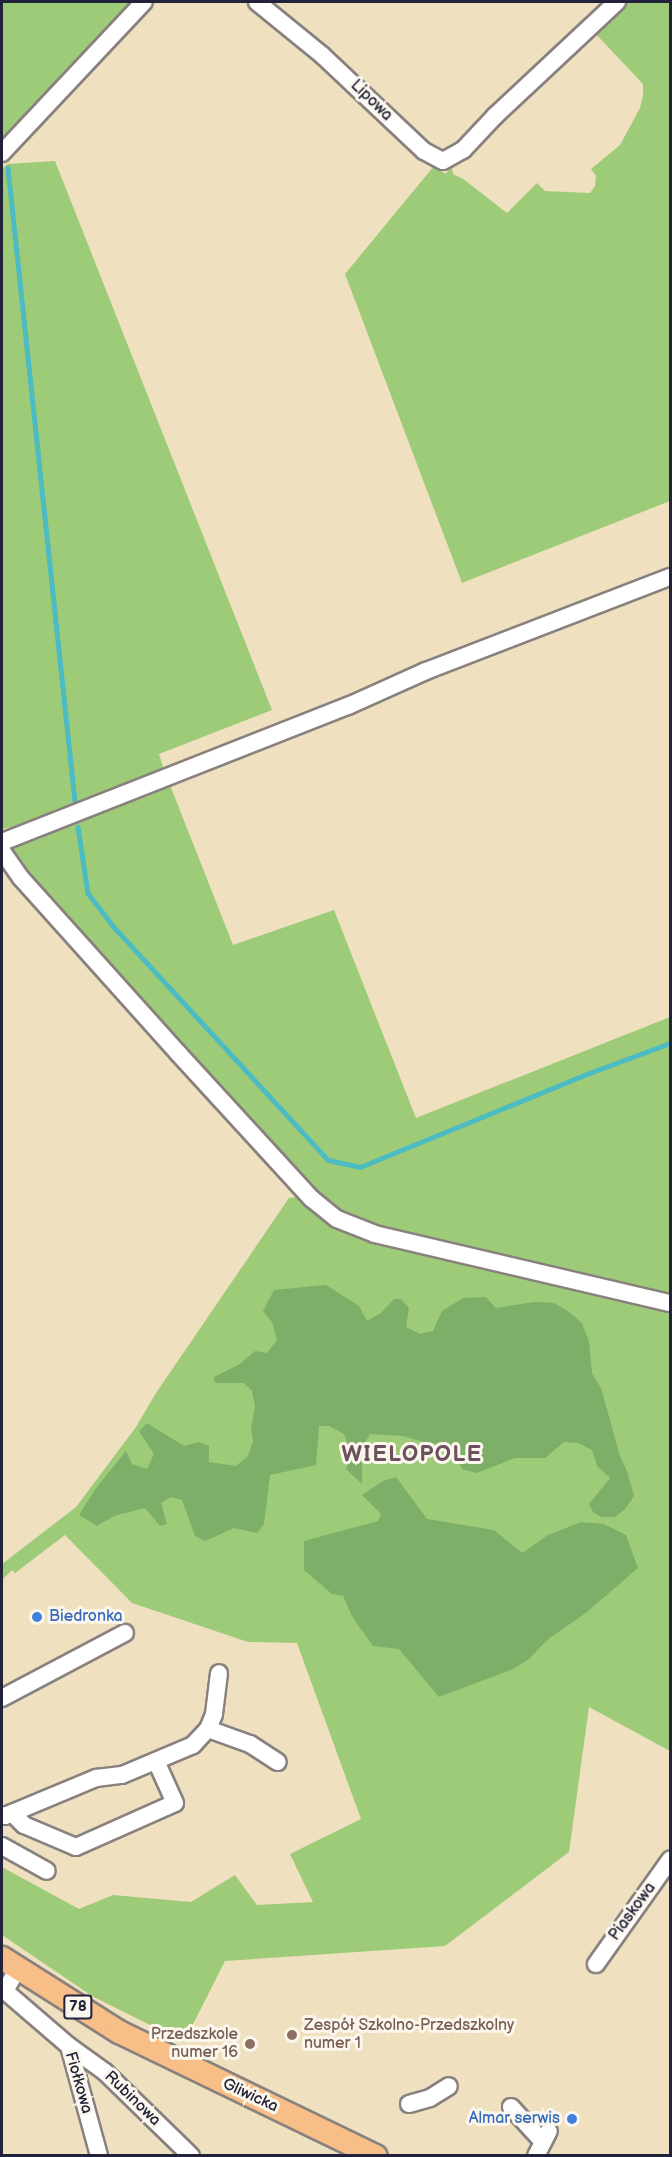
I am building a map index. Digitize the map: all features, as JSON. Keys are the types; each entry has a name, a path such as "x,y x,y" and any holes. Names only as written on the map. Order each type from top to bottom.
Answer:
{"main road":[{"name":"Gliwicka","path":"9,1964 138,2042 376,2156"}],"street":[{"path":"2,153 144,2"},
{"name":"Lipowa","path":"256,2 322,55 424,151 435,159 443,161 454,157 617,2"},
{"path":"2,842 348,706 426,671 670,577"},
{"path":"2,851 21,878 178,1053 312,1199 337,1219 375,1234 670,1303"},
{"path":"2,1698 125,1633"},
{"path":"7,1814 96,1778 122,1775 193,1745 208,1730 218,1692 219,1673"},
{"path":"208,1730 250,1744 278,1762"},
{"path":"7,1814 24,1825 76,1847 175,1803 156,1761"},
{"path":"2,1846 47,1871"},
{"name":"Piaskowa","path":"596,1964 670,1860"},
{"name":"Fiołkowa","path":"9,1964 3,1999 69,2046 99,2156"},
{"name":"Rubinowa","path":"69,2046 105,2072 191,2156"},
{"path":"409,2104 430,2098 449,2086"},
{"path":"511,2107 543,2143"}],"green space":[{"path":"2,2 131,2 2,140"},
{"path":"622,2 670,2 670,501 462,583 345,274 434,166 446,174 454,161 452,170 454,175 462,178 507,213 537,183 545,191 590,193 595,186 596,176 591,169 620,145 640,108 643,96 643,84 591,29"},
{"path":"55,161 272,710 159,754 164,770 34,822 2,829 2,169 7,164"},
{"path":"170,785 233,945 334,910 416,1118 670,1017 670,1297 366,1225 335,1212 298,1177 295,1165 286,1162 3,846 21,843"},
{"path":"303,1196 336,1224 670,1309 670,1751 589,1707 569,1852 445,1946 225,1961 184,2042 92,1996 2,1935 2,1867 79,1909 113,1895 191,1902 235,1875 257,1905 313,1902 290,1854 361,1819 297,1643 248,1642 132,1603 65,1535 15,1573 12,1570 2,1580 2,1564 76,1507 136,1427 156,1393 289,1198"},
{"path":"326,1285 359,1306 367,1321 381,1313 394,1299 401,1299 409,1308 406,1327 420,1334 433,1331 442,1311 463,1298 486,1297 496,1308 534,1302 554,1303 568,1311 582,1323 589,1341 592,1373 601,1388 620,1456 627,1471 634,1496 625,1509 615,1517 601,1517 593,1512 589,1504 610,1478 597,1466 592,1450 578,1443 564,1442 545,1458 515,1458 477,1473 462,1469 452,1445 427,1443 403,1436 370,1434 362,1448 362,1484 346,1469 348,1445 344,1434 329,1426 319,1426 316,1465 270,1475 264,1524 257,1533 234,1528 205,1541 195,1536 182,1500 171,1497 161,1503 167,1524 160,1526 145,1508 114,1516 97,1526 79,1515 96,1488 126,1451 132,1464 147,1469 154,1454 139,1431 147,1423 184,1446 198,1442 209,1446 209,1462 236,1466 248,1456 253,1441 251,1428 255,1406 252,1391 244,1383 215,1383 214,1377 240,1364 255,1351 267,1353 277,1340 272,1322 263,1311 274,1290"},
{"path":"396,1477 427,1519 494,1530 522,1553 548,1535 581,1522 604,1524 626,1535 638,1568 587,1612 547,1640 529,1659 513,1669 439,1697 399,1649 373,1646 353,1618 343,1596 332,1594 304,1570 304,1541 378,1521 381,1514 362,1495 383,1481"}],"waterway":[{"path":"8,168 75,801"},
{"path":"78,827 88,893 114,927 328,1160 360,1167 584,1075 670,1043"}],"place":[{"name":"Biedronka","path":"37,1617"},
{"name":"Zespół Szkolno-Przedszkolny numer 1","path":"292,2035"},
{"name":"Przedszkole numer 16","path":"250,2044"},
{"name":"Almar serwis","path":"572,2119"}],"district":[{"name":"WIELOPOLE","path":"412,1455"}]}
